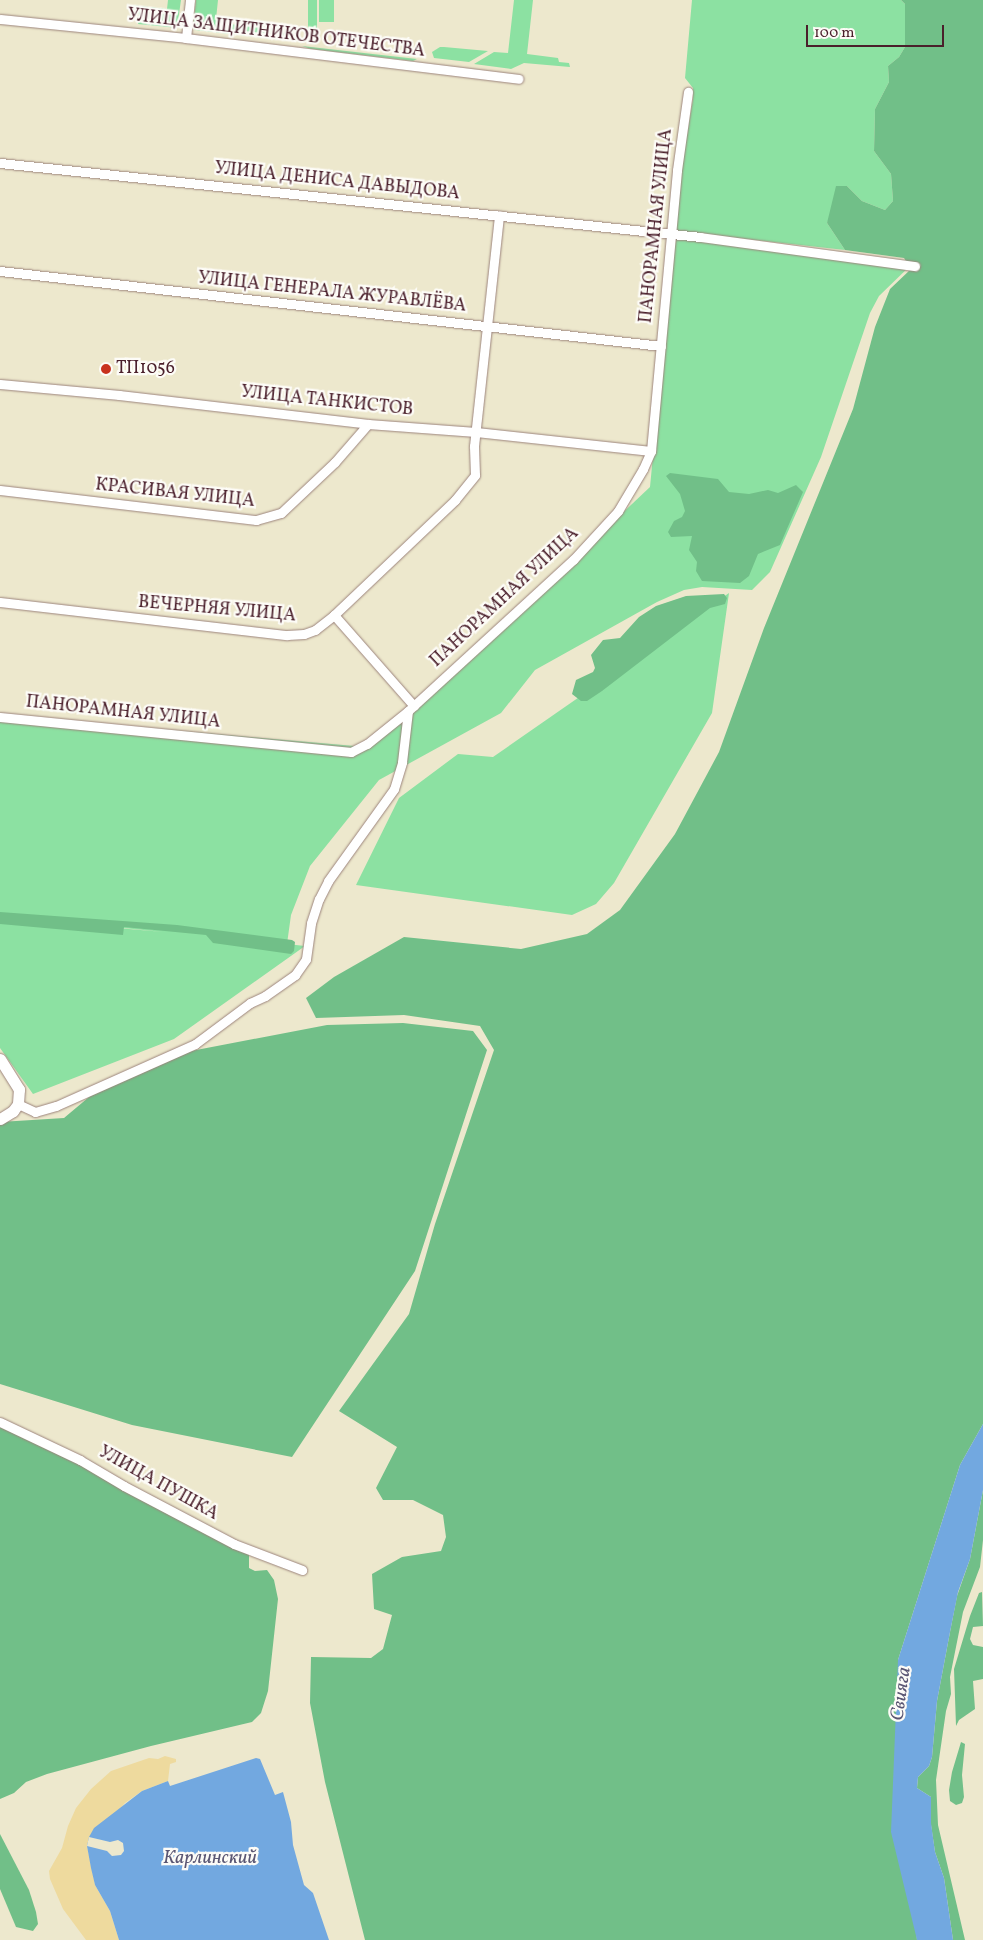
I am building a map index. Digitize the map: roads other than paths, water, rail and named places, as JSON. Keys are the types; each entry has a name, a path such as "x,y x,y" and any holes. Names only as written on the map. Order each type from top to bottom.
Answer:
{"street":[{"path":"186,38 190,0"},
{"name":"УЛИЦА ЗАЩИТНИКОВ ОТЕЧЕСТВА","path":"0,19 186,38 518,79"},
{"name":"ПАНОРАМНАЯ УЛИЦА","path":"0,717 351,752 367,744 411,708 573,560 618,510 634,487 651,451 671,234 688,92"},
{"name":"УЛИЦА ДЕНИСА ДАВЫДОВА","path":"0,163 671,234 915,266"},
{"name":"ВЕЧЕРНЯЯ УЛИЦА","path":"0,602 105,616 287,635 304,634 315,630 334,615 455,500 475,475 473,459 499,215"},
{"name":"УЛИЦА ГЕНЕРАЛА ЖУРАВЛЁВА","path":"0,271 661,346"},
{"name":"УЛИЦА ТАНКИСТОВ","path":"0,384 119,395 368,424 476,432 651,451"},
{"name":"КРАСИВАЯ УЛИЦА","path":"0,490 256,520 281,513 335,462 368,424"},
{"path":"18,1104 35,1112 56,1106 196,1044 250,1003 265,996 295,975 306,959 311,923 319,899 328,881 394,789 402,762 411,708 334,615"},
{"path":"0,1059 20,1089 18,1104 13,1111 0,1119"},
{"name":"УЛИЦА ПУШКА","path":"0,1422 80,1460 124,1486 234,1544 302,1570"}],"water":[{"name":"Свияга","path":"983,1424 983,1490 970,1559 958,1592 950,1632 937,1701 932,1757 929,1766 918,1777 917,1788 931,1797 931,1823 935,1852 944,1878 953,1940 917,1940 891,1832 898,1660 960,1465"},
{"name":"Карлинский","path":"256,1758 260,1759 275,1795 283,1792 291,1822 293,1845 304,1885 313,1893 329,1940 119,1940 110,1911 95,1885 91,1868 87,1846 94,1828 142,1791 168,1781 170,1786"}],"place":[{"name":"ТП1056","path":"106,369"}]}
